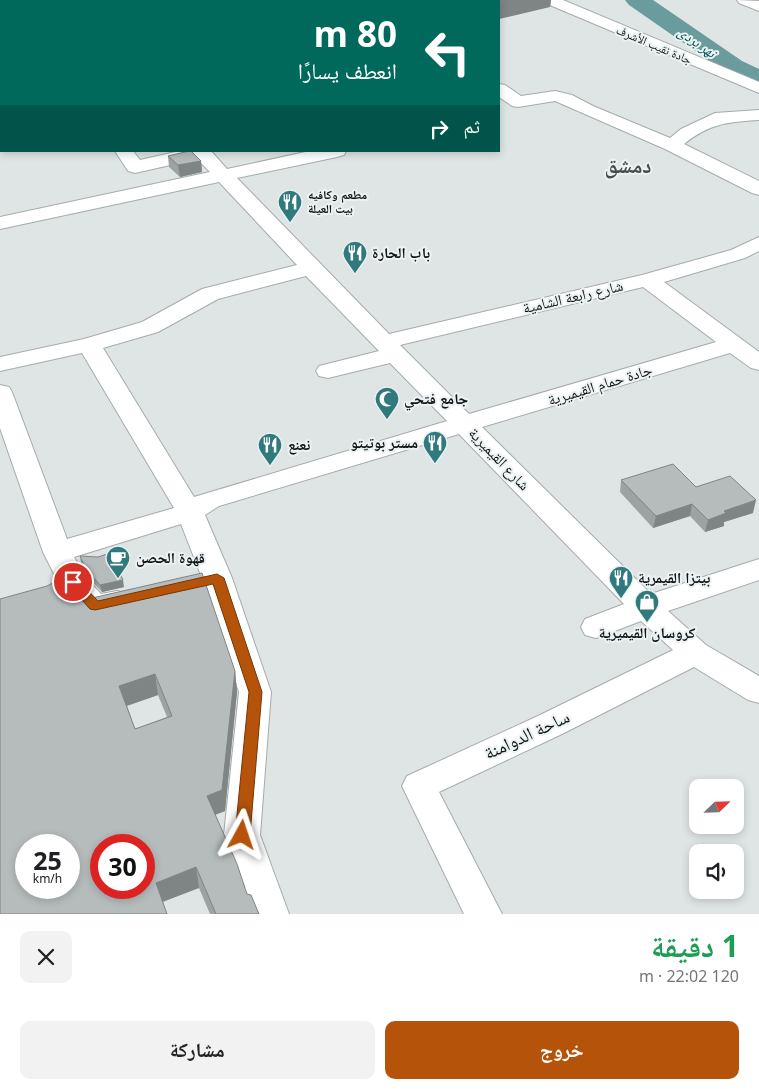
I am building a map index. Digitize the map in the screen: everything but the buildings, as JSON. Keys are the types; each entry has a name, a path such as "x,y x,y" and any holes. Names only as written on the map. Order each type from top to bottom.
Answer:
{"street":[{"name":"جادة نقيب الأشرف","path":"550,0 759,88"},
{"path":"744,0 759,7"},
{"path":"500,90 518,102"},
{"path":"500,106 554,96 566,99 587,110 672,146 759,189"},
{"path":"672,146 687,133 721,117 759,115"},
{"path":"125,152 136,167 204,152"},
{"name":"شارع القيميرية","path":"204,152 230,166 311,268 646,607 695,653"},
{"path":"0,224 230,166 330,152"},
{"name":"شارع رابعة الشامية","path":"328,371 390,348 648,280 738,254 759,243"},
{"path":"0,364 89,345 150,327 210,294 311,268"},
{"path":"648,280 759,363"},
{"name":"جادة حمام القيميرية","path":"57,552 190,512 209,500 466,426 734,344"},
{"path":"89,345 190,512 203,581 256,692 242,835 270,914"},
{"path":"0,392 57,552 59,586 95,606 142,595"},
{"path":"596,628 646,607 759,570"},
{"path":"695,653 759,691"},
{"name":"ساحة الدوامنة","path":"483,914 419,786 550,725 695,653"}],"waterway":[{"name":"نهر بردى","path":"637,0 733,66 759,79"}],"place":[{"name":"مطعم وكافيه بيت العيلة","path":"290,223"},
{"name":"باب الحارة","path":"355,274"},
{"name":"جامع فتحي","path":"387,420"},
{"name":"مستر بوتيتو","path":"435,464"},
{"name":"نعنع","path":"270,466"},
{"name":"قهوة الحصن","path":"118,579"},
{"name":"بيتزا القيمرية","path":"621,599"},
{"name":"كروسان القيميرية","path":"647,623"}],"district":[{"name":"دمشق","path":"628,166"}],"route":[{"path":"73,582 95,606 217,578 256,692 242,835"}]}
